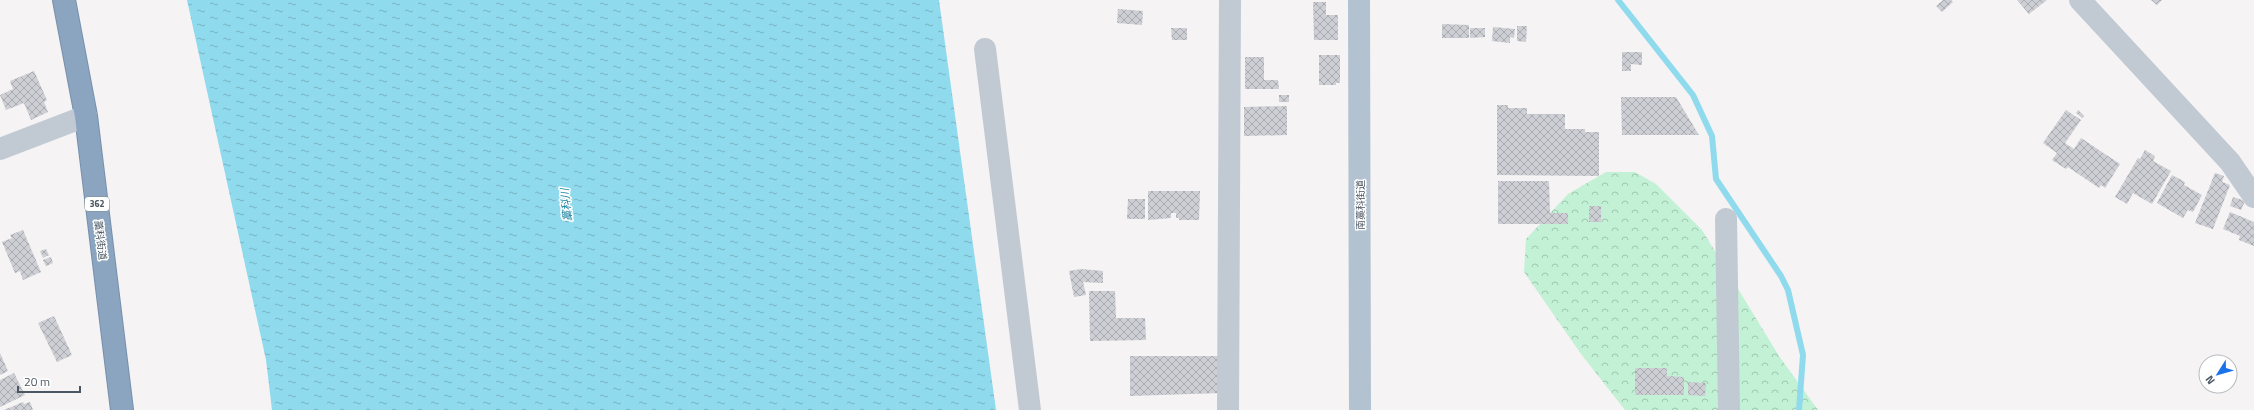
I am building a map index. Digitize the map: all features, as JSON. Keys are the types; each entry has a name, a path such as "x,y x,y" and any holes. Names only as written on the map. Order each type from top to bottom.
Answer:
{"highway":[{"name":"藁科街道","path":"64,0 86,116 122,410"}],"main road":[{"name":"南藁科街道","path":"1359,0 1360,410"}],"street":[{"path":"1228,410 1230,0"},
{"path":"2080,0 2230,162 2254,197"},
{"path":"985,49 1030,410"},
{"path":"0,149 86,116"},
{"path":"1726,219 1729,410"}],"green space":[{"path":"1606,172 1635,172 1656,184 1702,230 1779,356 1818,410 1625,410 1581,354 1524,272 1526,239 1568,194"}],"water":[{"name":"藁科川","path":"187,0 939,0 996,410 272,410 266,360"}],"building":[{"path":"1943,0 1951,0 1953,2 1942,12 1936,6"},
{"path":"2017,0 2047,0 2029,14"},
{"path":"2151,0 2162,0 2157,5"},
{"path":"1313,2 1326,2 1326,15 1338,15 1338,40 1314,40"},
{"path":"1118,9 1143,11 1142,25 1117,23"},
{"path":"1442,24 1469,25 1469,38 1442,38"},
{"path":"1517,26 1527,26 1526,42 1517,41"},
{"path":"1493,27 1515,29 1514,38 1510,37 1510,43 1492,41"},
{"path":"1171,28 1187,28 1187,40 1172,40"},
{"path":"1470,28 1485,28 1485,37 1470,38"},
{"path":"1622,52 1642,52 1642,65 1631,64 1631,71 1622,71"},
{"path":"1319,55 1340,55 1340,83 1336,83 1336,85 1319,85"},
{"path":"1245,57 1264,57 1264,80 1278,80 1279,89 1245,89"},
{"path":"34,71 47,100 44,102 48,112 31,120 24,103 6,110 0,95 13,89 10,81"},
{"path":"1279,95 1289,95 1289,102 1279,102"},
{"path":"1621,97 1676,97 1699,135 1622,135"},
{"path":"1497,105 1508,105 1508,108 1527,108 1527,114 1565,114 1565,129 1585,129 1585,132 1599,132 1599,176 1497,175"},
{"path":"1287,106 1287,135 1244,136 1244,107"},
{"path":"2066,110 2081,120 2065,143 2074,149 2081,138 2120,164 2105,188 2101,185 2099,188 2068,167 2066,169 2052,160 2057,153 2043,143"},
{"path":"2078,110 2084,116 2082,118 2076,113"},
{"path":"2145,150 2155,156 2153,161 2171,171 2152,204 2133,193 2127,204 2115,197 2138,158 2140,159"},
{"path":"2215,173 2224,176 2222,182 2230,185 2213,229 2195,223"},
{"path":"2172,175 2185,182 2184,185 2202,195 2193,212 2188,210 2183,218 2157,203"},
{"path":"1498,181 1549,181 1550,213 1568,213 1568,224 1498,224"},
{"path":"1148,191 1200,191 1199,220 1179,220 1179,218 1176,218 1176,213 1171,213 1171,218 1148,220"},
{"path":"2233,197 2245,201 2241,210 2230,206"},
{"path":"1128,199 1145,199 1145,219 1127,219"},
{"path":"1589,206 1601,206 1601,222 1589,222"},
{"path":"2230,212 2254,222 2254,246 2239,240 2240,236 2223,229"},
{"path":"23,230 41,272 23,280 20,271 15,273 2,242 12,238 10,235"},
{"path":"46,249 49,255 43,258 40,251"},
{"path":"51,257 53,263 46,266 43,260"},
{"path":"1081,269 1103,271 1103,283 1083,282 1086,295 1074,297 1069,271"},
{"path":"1089,291 1115,291 1116,318 1145,318 1146,340 1090,341"},
{"path":"54,316 72,355 57,362 38,323"},
{"path":"0,353 8,371 0,375"},
{"path":"1130,356 1221,356 1221,393 1130,396"},
{"path":"1635,368 1667,368 1667,376 1684,377 1684,395 1635,395"},
{"path":"14,373 25,395 0,407 0,380"},
{"path":"1688,382 1706,383 1705,396 1688,395"},
{"path":"23,402 24,404 30,402 33,410 4,410"}],"waterway":[{"path":"1618,0 1693,95 1712,136 1716,179 1781,276 1788,290 1803,355 1799,410"}]}
